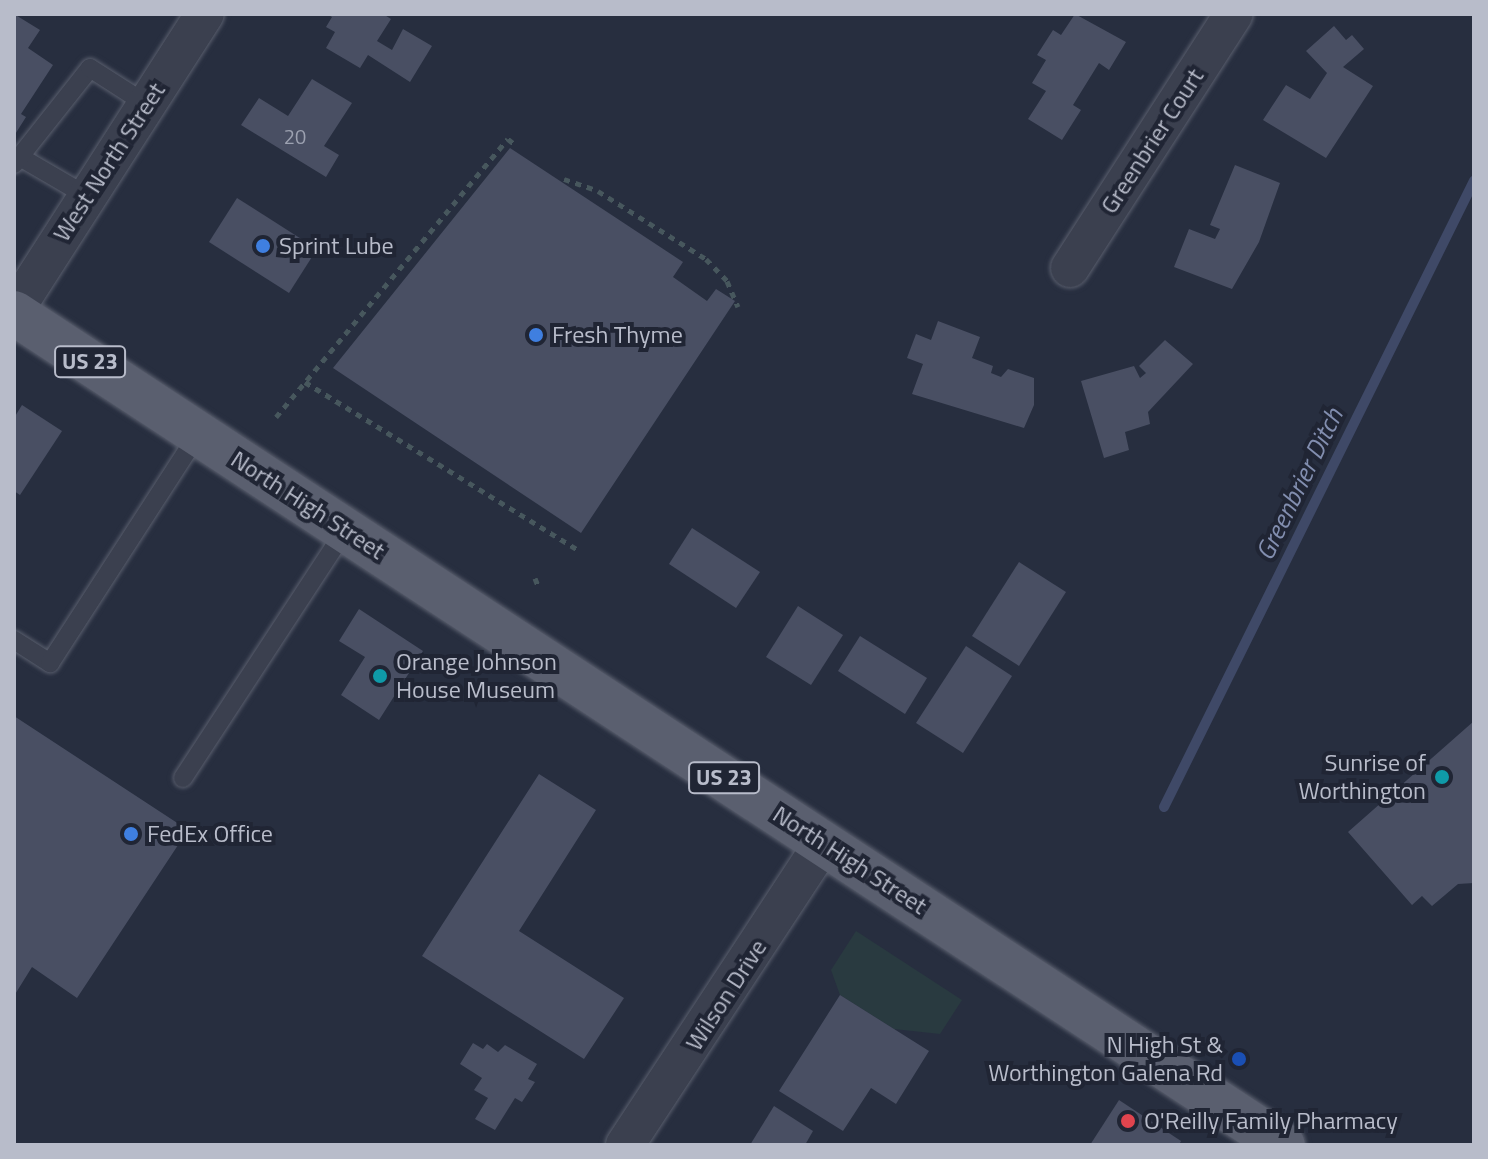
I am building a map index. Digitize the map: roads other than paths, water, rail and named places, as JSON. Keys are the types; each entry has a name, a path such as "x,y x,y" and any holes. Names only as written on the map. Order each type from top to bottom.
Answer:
{"main road":[{"name":"North High Street","path":"14,312 1283,1145"}],"street":[{"name":"West North Street","path":"14,312 205,14"},
{"name":"Greenbrier Court","path":"1070,268 1234,14"},
{"name":"Wilson Drive","path":"625,1145 823,843"}],"lane":[{"path":"87,196 17,160 90,68 146,104"},
{"path":"14,640 50,663 199,433"},
{"path":"183,778 346,529"}],"waterway":[{"name":"Greenbrier Ditch","path":"1164,807 1474,181"}],"place":[{"name":"Sprint Lube","path":"263,246"},
{"name":"Fresh Thyme","path":"536,335"},
{"name":"Orange Johnson House Museum","path":"380,676"},
{"name":"Sunrise of Worthington","path":"1442,777"},
{"name":"FedEx Office","path":"131,834"},
{"name":"N High St & Worthington Galena Rd","path":"1239,1059"},
{"name":"O'Reilly Family Pharmacy","path":"1128,1121"}]}
